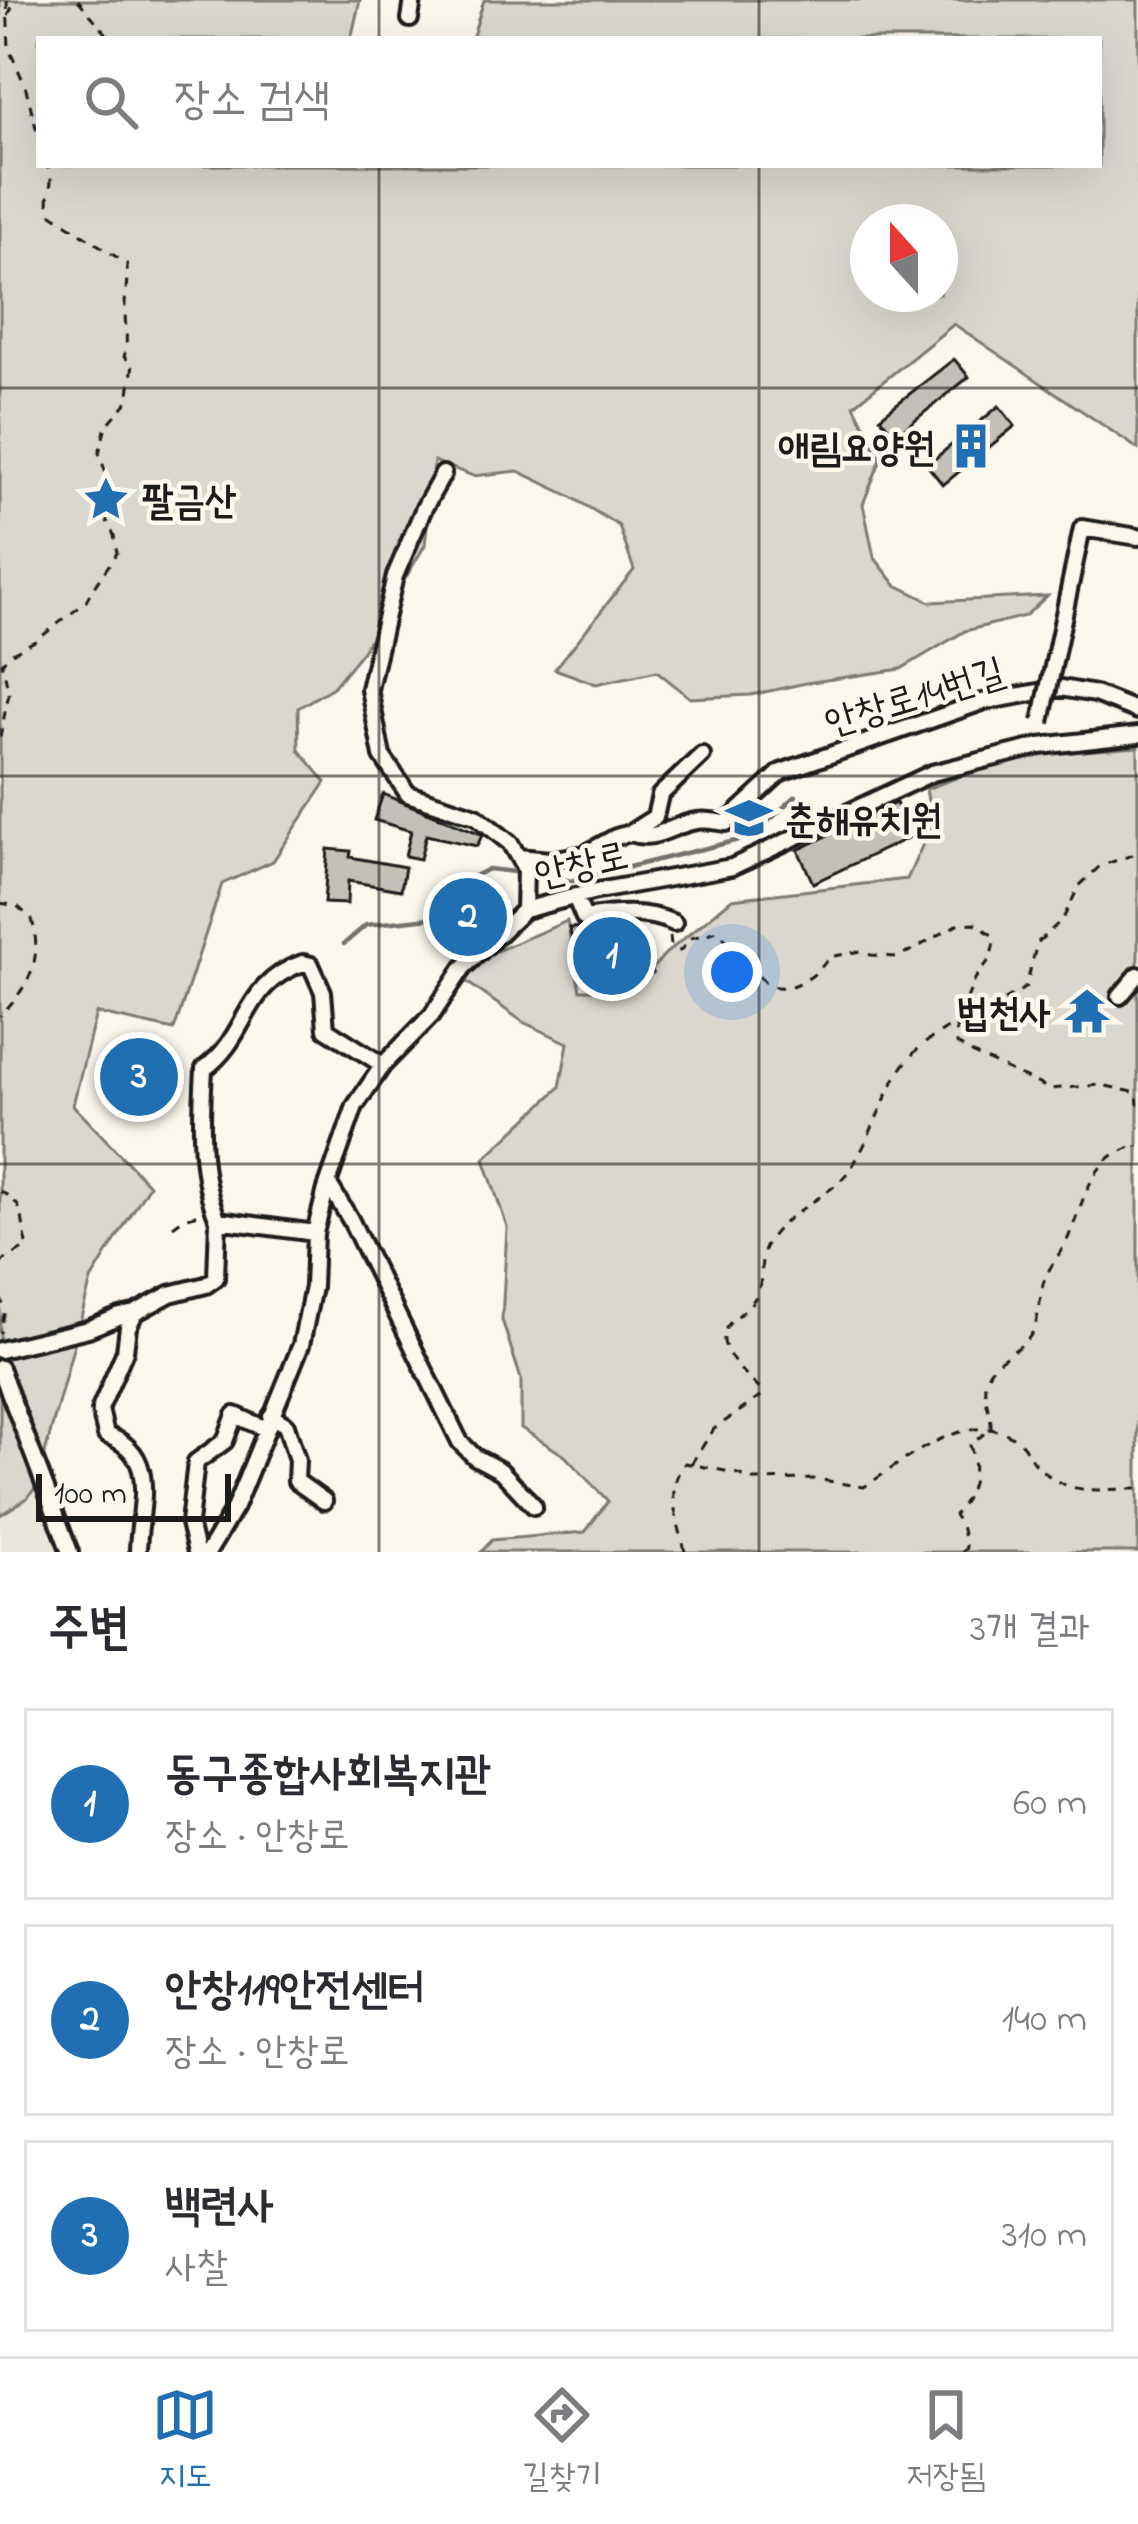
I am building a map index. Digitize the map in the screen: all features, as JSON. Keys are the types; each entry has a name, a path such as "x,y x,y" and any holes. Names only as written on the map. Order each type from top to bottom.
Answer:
{"street":[{"path":"410,19 413,0"},
{"path":"442,474 395,576 369,689 382,756 408,794 476,816 510,843 525,869 524,910"},
{"path":"1040,746 1082,528 1138,537"},
{"name":"안창로14번길","path":"630,833 639,837 662,834 695,820 727,823 781,772 982,702 1061,688 1095,694 1138,711"},
{"name":"안창로","path":"208,1552 235,1507 301,1345 313,1287 315,1233 356,1106 383,1065 432,1015 463,968 524,910 732,867 932,773 1040,746 1138,735"},
{"path":"518,857 550,860 585,854 630,833 655,817 660,795 702,755"},
{"path":"575,896 584,918 620,913 660,916 674,922"},
{"path":"0,1350 88,1329 215,1278 218,1220 209,1200 203,1159 204,1069 223,1055 261,988 280,970 310,965 323,992 326,1029 383,1065"},
{"path":"1120,996 1138,975"},
{"path":"328,1184 350,1219 460,1442 501,1472 534,1506"},
{"path":"218,1220 315,1233"},
{"path":"135,1313 125,1351 100,1408 106,1435 118,1439 136,1457 145,1483 138,1552"},
{"path":"0,1368 70,1552"},
{"path":"196,1552 189,1523 196,1462 225,1441 235,1415 286,1425 297,1460 296,1481 324,1501"}],"path":[{"path":"7,0 10,49 26,85 36,127"},
{"path":"0,33 16,0"},
{"path":"78,0 108,36"},
{"path":"0,736 9,693 2,663 86,602 117,553 103,513 111,488 99,453 106,426 128,401 134,371 124,357 127,264 52,214 48,168"},
{"path":"691,1464 714,1429 760,1397 762,1391 734,1363 723,1338 759,1291 765,1247 790,1216 849,1171 911,1055 1026,987 1036,943 1063,919 1079,886 1100,866 1138,853"},
{"path":"0,903 17,906 32,920 35,947 28,984 0,1016"},
{"path":"674,922 671,944 680,951 691,938 718,931 767,986 778,989 821,970 829,957 861,951 894,957 958,924 975,923 992,935 994,944 956,1025 957,1044 1050,1089 1102,1085 1137,1093 1138,1105"},
{"path":"962,1552 966,1548 954,1515 969,1497 975,1462 970,1445 991,1428 985,1393 988,1374 1026,1343 1035,1327 1051,1263 1069,1239 1089,1181 1113,1156 1138,1144"},
{"path":"0,1191 14,1198 23,1215 28,1246 0,1266"},
{"path":"172,1226 199,1214 218,1220"},
{"path":"0,1295 5,1310 0,1333"},
{"path":"685,1552 672,1498 676,1474 686,1463 753,1480 817,1479 864,1487 921,1449 966,1429 991,1428 1022,1442 1034,1463 1063,1484 1138,1489"}],"shaded area":[{"path":"0,0 360,0 352,36 36,36 36,168 1102,168 1102,36 473,36 484,0 1138,0 1138,449 954,324 854,405 881,459 863,504 874,557 896,585 931,602 1047,596 1025,616 965,631 901,669 751,695 690,698 657,671 596,684 555,669 634,570 619,526 518,471 473,476 434,461 425,545 362,652 333,687 298,708 299,750 326,782 273,861 222,884 174,1030 96,1013 73,1105 149,1185 91,1280 36,1487 0,1515"},
{"path":"1138,747 1138,1552 481,1552 492,1540 585,1532 608,1501 565,1456 521,1428 521,1379 502,1320 507,1227 484,1159 560,1087 568,1043 523,1022 464,980 487,955 567,921 580,990 634,990 665,954 732,899 907,879 932,824 926,789 1015,756"},
{"path":"36,1487 43,1490 52,1513 63,1512 74,1552 0,1552 0,1515"}],"building":[{"path":"954,359 969,377 895,436 880,417"},
{"name":"애림요양원","path":"999,406 1015,426 943,485 927,465"},
{"path":"383,794 479,833 477,846 426,835 420,859 405,856 411,831 374,820"},
{"path":"896,803 912,836 813,883 798,850"},
{"path":"328,849 405,867 401,890 348,881 347,904 324,903"},
{"path":"471,895 486,922 459,937 450,919 458,915 452,905"},
{"path":"627,925 633,946 644,943 653,973 641,976 638,965 584,980 569,928"}],"waterway":[{"path":"536,875 572,881 751,837 796,796"},
{"path":"344,944 366,925 430,918 433,897 488,869 514,872"}],"place":[{"name":"애림요양원","path":"971,446"},
{"name":"팔금산","path":"106,499"},
{"name":"춘해유치원","path":"749,818"},
{"name":"안창119안전센터","path":"468,917"},
{"name":"동구종합사회복지관","path":"612,956"},
{"name":"법천사","path":"1087,1011"},
{"name":"백련사","path":"139,1077"}]}
